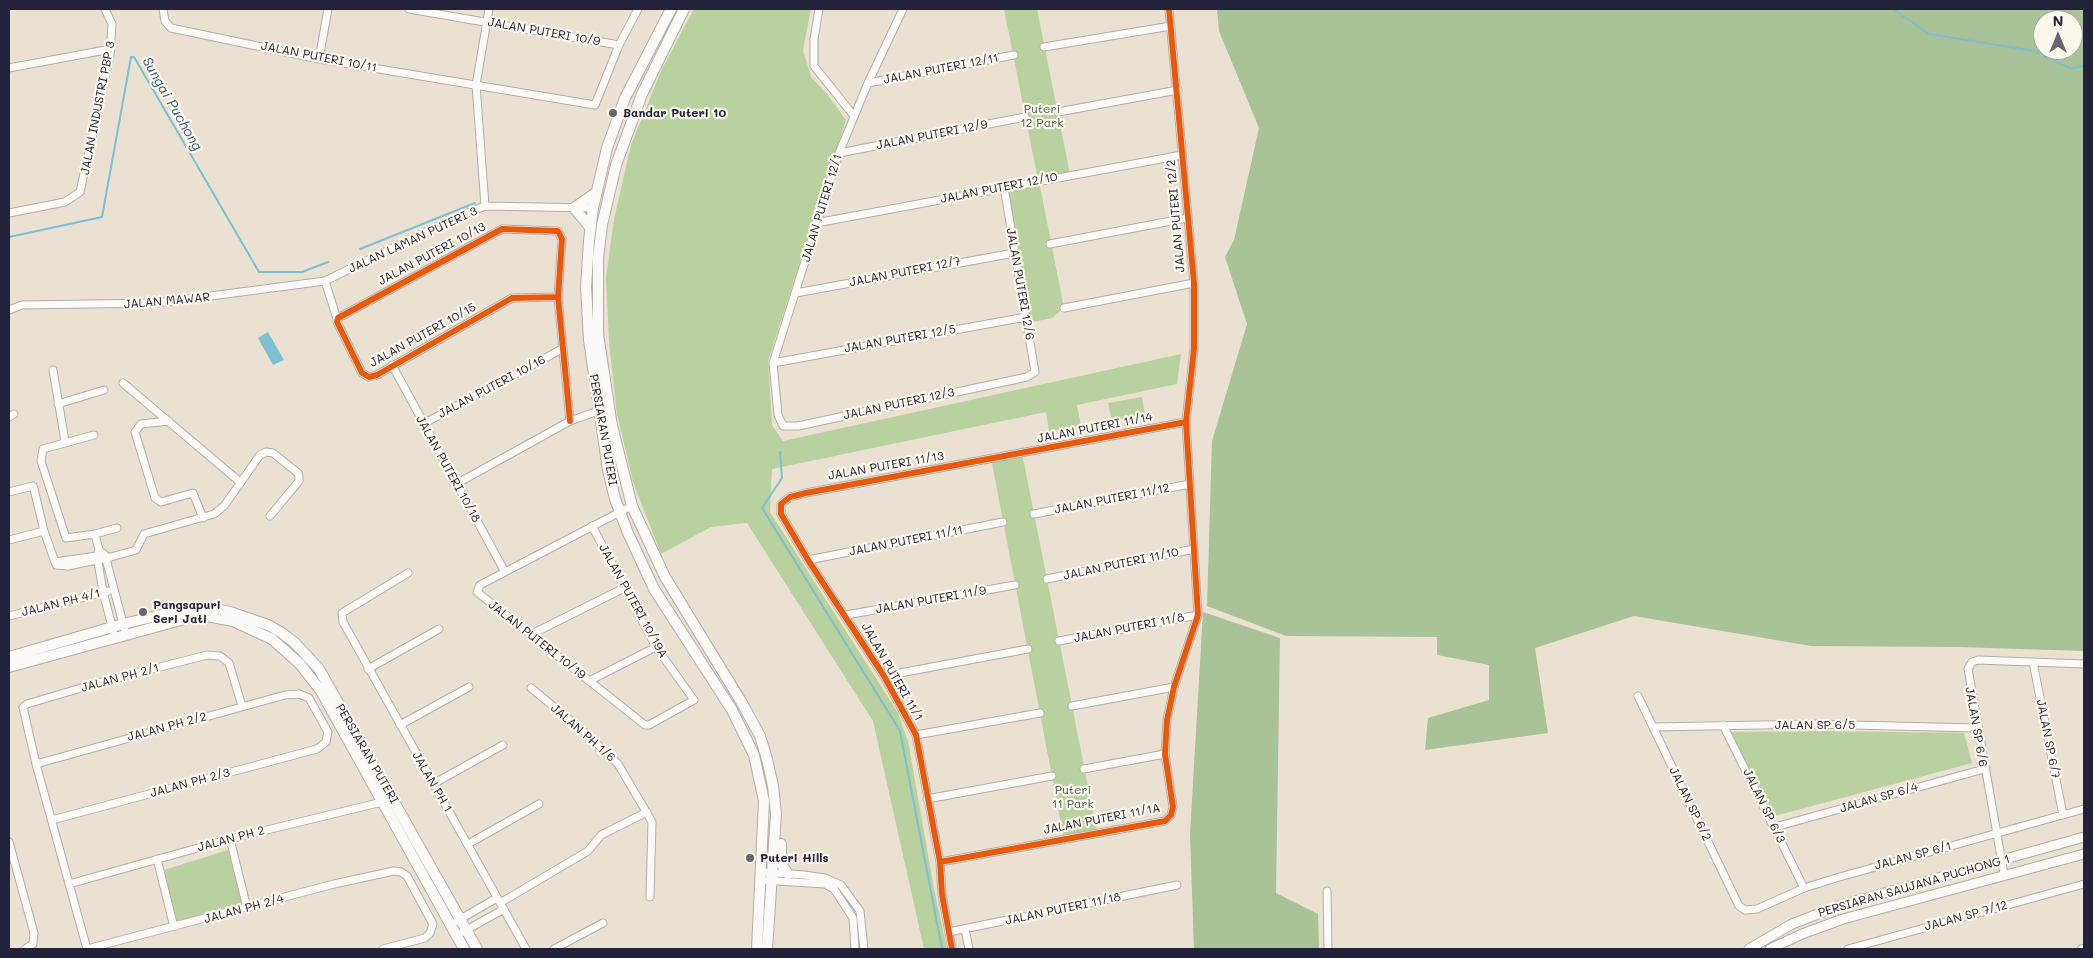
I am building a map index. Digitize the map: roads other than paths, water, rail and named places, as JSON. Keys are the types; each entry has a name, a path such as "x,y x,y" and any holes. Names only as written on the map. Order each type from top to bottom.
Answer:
{"main road":[{"name":"PERSIARAN PUTERI","path":"671,9 642,61 618,115 607,148 593,208 590,227 587,305 591,364 608,470 620,512 638,557 654,589 732,710 754,755 764,801 757,949"},
{"name":"PERSIARAN PUTERI","path":"684,9 632,116 611,185 602,225 596,294 601,357 612,426 632,506 665,577 760,736 773,786 776,814 767,949"},
{"path":"602,225 593,208 611,185"},
{"path":"590,227 574,208 597,192"},
{"name":"PERSIARAN PUTERI","path":"9,657 112,627 183,609 208,607 245,616 282,633 295,643 319,669 464,949"},
{"name":"PERSIARAN PUTERI","path":"9,667 188,618 207,616 245,625 272,639 300,664 313,679 426,861 478,949"},
{"path":"776,814 782,833 781,864 788,874"}],"street":[{"name":"JALAN INDUSTRI PBP 3","path":"9,213 65,202 80,192 111,49 112,24 105,9"},
{"name":"JALAN PUTERI 10/11","path":"163,9 165,21 171,28 319,59 595,105 619,45"},
{"path":"319,59 328,9"},
{"name":"JALAN PUTERI 10/9","path":"409,9 619,45"},
{"path":"485,206 476,85 489,9"},
{"path":"619,45 638,9"},
{"path":"819,9 814,38 814,66 854,116"},
{"name":"JALAN PUTERI 12/1","path":"778,416 773,363 796,294 816,222 839,153 854,116 903,9"},
{"name":"JALAN PUTERI 12/2","path":"1169,9 1178,90 1187,218 1194,283 1194,349 1186,422"},
{"path":"1044,47 1172,26"},
{"path":"9,68 111,49"},
{"name":"JALAN PUTERI 12/11","path":"868,83 1014,54"},
{"path":"1058,112 1178,90"},
{"name":"JALAN PUTERI 12/9","path":"839,153 1025,118"},
{"name":"JALAN PUTERI 12/10","path":"816,222 1182,155"},
{"name":"JALAN PUTERI 12/6","path":"1004,187 1035,372 1027,377"},
{"name":"JALAN LAMAN PUTERI 3","path":"325,281 448,221 485,206 593,208"},
{"path":"1050,244 1187,218"},
{"name":"JALAN PUTERI 10/13","path":"339,318 502,229 558,231 562,239 558,297 570,421"},
{"name":"JALAN PUTERI 12/7","path":"796,294 1014,253"},
{"path":"325,281 339,318"},
{"name":"JALAN MAWAR","path":"9,310 22,305 157,303 325,281"},
{"path":"1064,308 1194,283"},
{"name":"JALAN PUTERI 10/15","path":"339,318 362,373 370,377 377,375 512,298 558,297"},
{"name":"JALAN PUTERI 12/5","path":"773,363 1026,317"},
{"name":"JALAN PUTERI 10/16","path":"423,424 562,349"},
{"name":"JALAN PUTERI 10/18","path":"392,365 505,572"},
{"path":"53,370 65,441"},
{"name":"JALAN PUTERI 12/3","path":"778,416 783,426 798,426 1027,377"},
{"path":"123,383 240,482"},
{"path":"58,404 104,390"},
{"path":"456,484 570,421 598,411"},
{"path":"170,421 141,424 136,432 155,498 162,502 193,493 203,518"},
{"name":"JALAN PUTERI 11/14","path":"1007,455 1186,422"},
{"name":"JALAN PUTERI 11/1A","path":"940,862 1165,821 1171,815 1173,807 1165,754 1167,720 1174,687 1198,615 1186,422"},
{"path":"94,435 65,441 43,449 42,461 66,538 95,534 117,528"},
{"path":"9,492 32,486 44,531 55,562 64,567 103,556 136,550 144,534 214,514 224,506 260,454 266,452 273,453 298,473 299,480 270,516"},
{"name":"JALAN PUTERI 11/13","path":"781,514 781,504 790,498 806,492 1007,455"},
{"name":"JALAN PUTERI 11/12","path":"1034,514 1190,484"},
{"name":"JALAN PUTERI 10/19","path":"632,506 480,585 477,592 645,725"},
{"name":"JALAN PUTERI 11/1","path":"781,514 808,560 846,615 884,676 916,735 940,862 948,932 952,949"},
{"name":"JALAN PUTERI 11/11","path":"808,560 1003,522"},
{"name":"JALAN PUTERI 10/19A","path":"592,526 656,647 694,700 645,725"},
{"path":"9,540 44,531"},
{"path":"95,534 126,635"},
{"name":"JALAN PUTERI 11/10","path":"1047,579 1194,549"},
{"path":"103,556 103,592 115,638"},
{"name":"JALAN PH 1","path":"408,573 342,613 343,622 526,949"},
{"name":"JALAN PUTERI 11/9","path":"846,615 1015,585"},
{"path":"530,635 624,588"},
{"name":"JALAN PH 4/1","path":"9,616 112,590"},
{"name":"JALAN PUTERI 11/8","path":"1059,642 1198,615"},
{"path":"368,669 439,629"},
{"path":"590,681 656,647"},
{"path":"884,676 1028,649"},
{"name":"JALAN PH 2/1","path":"36,764 23,708 27,704 98,683 207,655 220,656 229,663 242,706"},
{"name":"JALAN SP 6/6","path":"2004,874 1976,728 1967,676 1968,669 1972,662 1978,660 2084,664"},
{"name":"JALAN SP 6/7","path":"2033,662 2062,815"},
{"path":"400,726 469,687"},
{"path":"1072,706 1174,687"},
{"name":"JALAN PH 1/6","path":"531,688 588,735 618,764 652,822 653,843 650,897"},
{"name":"JALAN PH 2/2","path":"36,764 285,695 299,694 308,698 328,732 326,742"},
{"name":"JALAN SP 6/2","path":"1638,696 1739,906 1746,910"},
{"path":"916,735 1040,713"},
{"name":"JALAN SP 6/5","path":"1653,727 1724,725 1976,728"},
{"name":"JALAN SP 6/3","path":"1724,725 1804,888"},
{"name":"JALAN PH 2/3","path":"52,820 317,748 326,742"},
{"path":"433,784 504,745"},
{"path":"1084,768 1165,754"},
{"path":"36,764 87,949"},
{"name":"JALAN SP 6/4","path":"1775,827 1984,769"},
{"path":"927,799 1052,776"},
{"name":"JALAN PH 2","path":"69,884 230,839 388,800"},
{"path":"468,844 540,804"},
{"name":"JALAN SP 6/1","path":"1746,910 1757,910 1804,888 2084,809"},
{"path":"456,936 500,903 588,851 601,835 646,812"},
{"name":"PERSIARAN SAUJANA PUCHONG 1","path":"1749,949 1792,924 1841,905 2084,837"},
{"path":"230,839 247,908"},
{"path":"9,842 34,933 32,944 24,949"},
{"name":"PERSIARAN SAUJANA PUCHONG 1","path":"1770,949 1802,934 1843,920 2004,874 2084,854"},
{"path":"156,859 174,927"},
{"name":"JALAN PH 2/4","path":"87,949 334,884 394,871 401,872 407,876 433,924 430,933 425,938 383,949"},
{"path":"772,877 788,874 825,878 841,885 860,911 864,949"},
{"path":"761,876 825,884 834,889 853,918 855,949"},
{"name":"JALAN SP 7/12","path":"1848,949 2084,884"},
{"name":"JALAN PUTERI 11/18","path":"948,932 1176,885"},
{"path":"1327,892 1328,949"},
{"path":"450,925 460,918 500,903"},
{"path":"554,949 603,923"},
{"path":"965,929 969,949"},
{"path":"2080,949 2084,948"}],"water":[{"path":"268,332 284,360 273,365 258,338"}],"waterway":[{"path":"1893,9 1929,34 2035,51 2072,69 2084,65"},
{"name":"Sungai Puchong","path":"9,237 102,217 131,57 134,57 259,272 302,272 328,262"},
{"name":"Sungai Puchong","path":"360,249 475,203"},
{"path":"780,452 782,478 762,508 900,731 942,949"}],"place":[{"name":"Bandar Puteri 10","path":"613,113"},
{"name":"Pangsapuri Seri Jati","path":"143,612"},
{"name":"Puteri Hills","path":"750,858"}],"park label":[{"name":"Puteri 12 Park","path":"1042,116"},
{"name":"Puteri 11 Park","path":"1073,797"}]}
